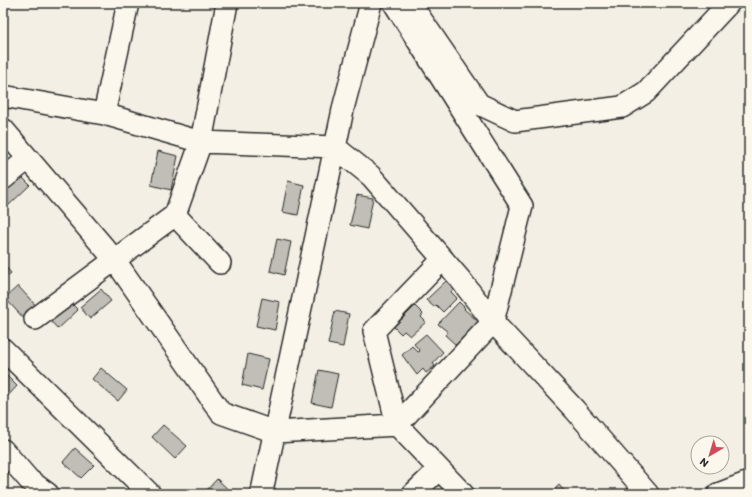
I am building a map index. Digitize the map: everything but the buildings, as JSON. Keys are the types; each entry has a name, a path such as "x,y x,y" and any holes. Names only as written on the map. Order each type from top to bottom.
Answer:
{"street":[{"path":"104,114 128,3"},
{"path":"35,319 175,215 201,142 228,3"},
{"path":"265,494 262,491 344,105 371,3"},
{"path":"3,129 114,259 221,413 274,432 397,424 493,322 522,206 394,3"},
{"path":"410,3 479,104 515,121 622,107 646,92 729,3"},
{"path":"3,96 104,114 201,142 335,147 371,176 443,259 493,322 575,410 648,494"},
{"path":"3,178 28,158"},
{"path":"175,215 220,263"},
{"path":"443,259 374,331 397,424 463,494"},
{"path":"3,349 150,494"},
{"path":"3,450 29,480 48,494"},
{"path":"413,494 439,469"},
{"path":"718,494 749,482"}]}
